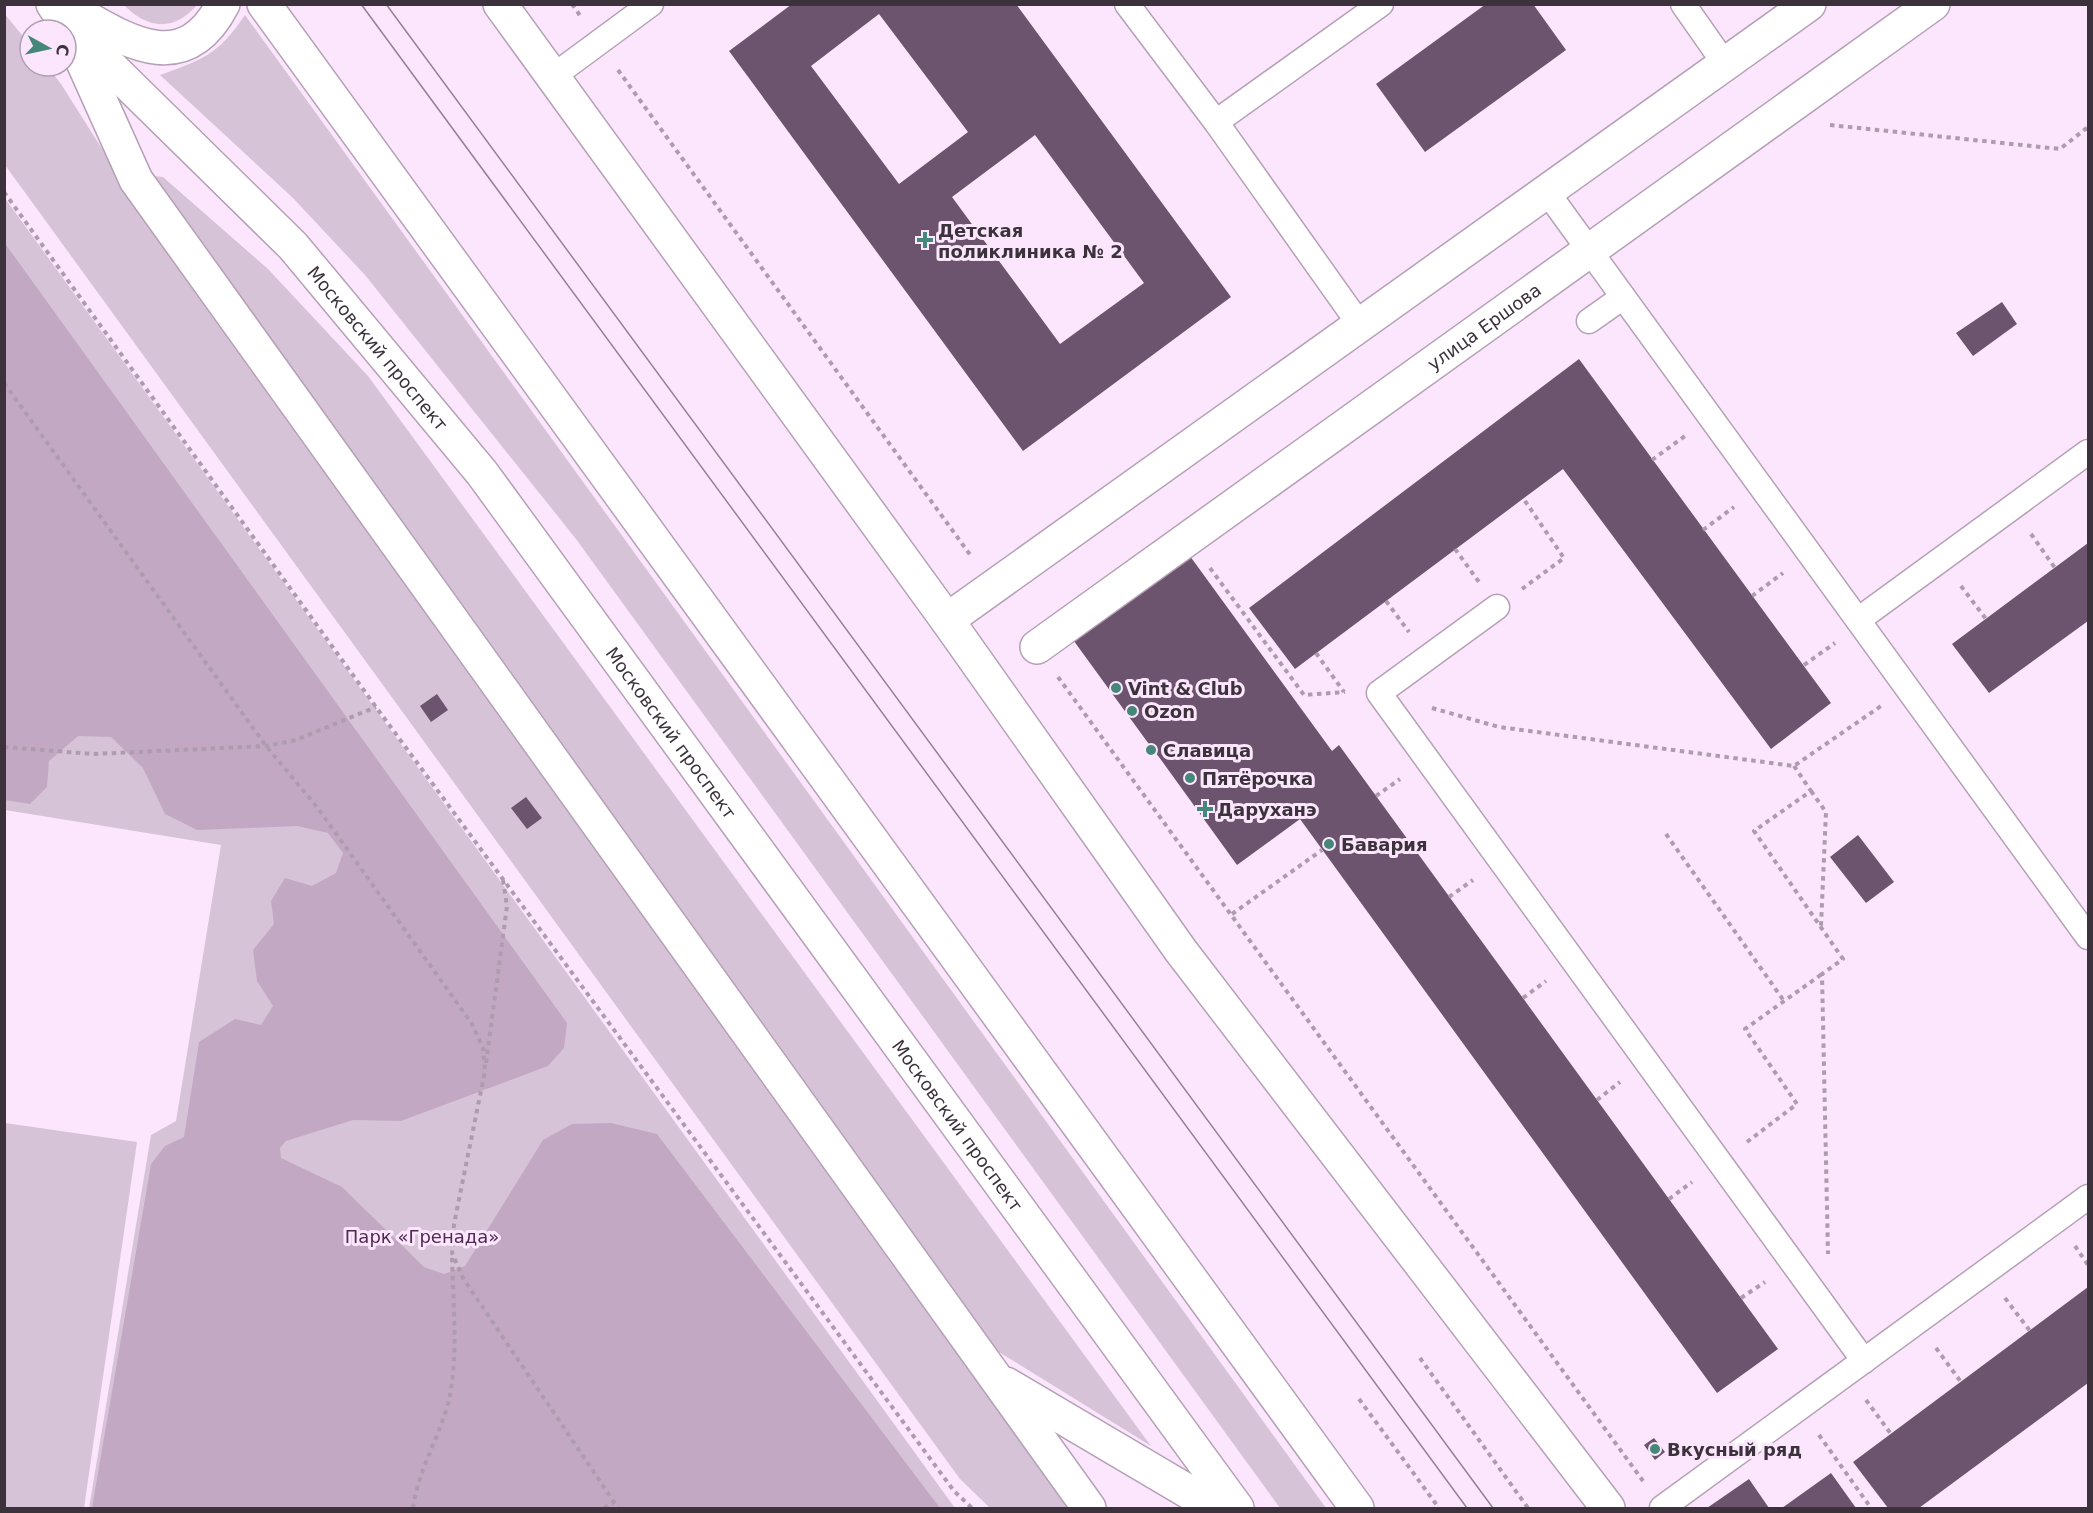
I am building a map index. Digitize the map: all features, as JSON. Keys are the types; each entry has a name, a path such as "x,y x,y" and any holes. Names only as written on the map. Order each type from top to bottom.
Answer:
{"street":[{"path":"60,10 118,35 164,50 193,42 213,23 223,4"},
{"path":"264,4 1357,1509"},
{"path":"500,4 947,620 1181,951 1608,1509"},
{"path":"947,620 1809,4"},
{"name":"улица Ершова","path":"1037,647 1933,4"},
{"path":"60,10 136,180 1089,1509"},
{"name":"Московский проспект","path":"60,10 293,246 382,350 482,473 1237,1509"},
{"path":"994,1377 1216,1509"}],"lane":[{"path":"552,77 651,4"},
{"path":"1127,4 1216,122 1360,325"},
{"path":"1216,122 1381,4"},
{"path":"1683,4 1725,64"},
{"path":"1547,192 2088,937"},
{"path":"1590,321 1623,297"},
{"path":"1858,620 2088,452"},
{"path":"1497,607 1379,693 1719,1163 1855,1367"},
{"path":"1662,1508 2088,1197"}],"path":[{"path":"572,4 993,587"},
{"path":"1773,119 2060,149 2088,127"},
{"path":"4,192 503,879 954,1491 972,1509"},
{"path":"4,383 266,746 317,807 472,1024 483,1048 485,1071"},
{"path":"1497,607 1564,558 1523,498"},
{"path":"2012,509 2055,568"},
{"path":"1188,538 1304,695 1344,692 1379,693 1499,727 1794,766 1907,687"},
{"path":"1942,560 1986,619"},
{"path":"1037,647 1662,1508"},
{"path":"1316,653 1344,692"},
{"path":"4,747 93,754 266,746 296,740 376,706"},
{"path":"1794,766 1826,812 1821,927"},
{"path":"1719,1163 1797,1104 1745,1029 1843,959 1754,831 1811,791"},
{"path":"1666,834 1784,1001"},
{"path":"1232,914 1322,850"},
{"path":"413,1509 416,1491 448,1402 453,1354 454,1224 485,1071 507,906 503,879"},
{"path":"1822,974 1828,1256"},
{"path":"453,1253 463,1278 618,1509"},
{"path":"1986,1272 2030,1331"},
{"path":"1917,1322 1961,1382"},
{"path":"1420,1358 1528,1509"},
{"path":"1855,1367 1891,1434"},
{"path":"1359,1399 1439,1509"},
{"path":"1800,1408 1872,1509"},
{"path":"604,1509 614,1502"}],"green space":[{"path":"124,5 197,5 179,20 160,24 142,19"},
{"path":"4,13 18,30 18,78 56,78 61,84 149,223 1076,1508 990,1508 960,1479 5,165"},
{"path":"245,15 1326,1508 1280,1508 576,539 365,275 293,198 160,75 209,54 227,39"},
{"path":"163,177 268,269 368,376 1151,1446 981,1341 149,178"},
{"name":"Парк «Гренада»","path":"4,197 955,1508 89,1508 151,1135 176,1121 221,845 5,810"},
{"path":"5,1123 137,1142 84,1508 5,1508"}],"shaded area":[{"name":"Парк «Гренада»","path":"4,242 567,1023 564,1048 548,1066 401,1121 353,1120 286,1141 280,1148 281,1158 342,1187 424,1267 444,1274 465,1266 543,1140 572,1124 611,1123 657,1134 940,1508 92,1508 151,1164 165,1146 184,1137 199,1042 235,1019 261,1025 273,1006 257,981 253,950 274,924 271,901 285,878 312,886 336,873 343,853 328,833 297,826 197,830 165,814 143,768 111,737 78,736 49,761 47,787 30,804 5,800"}],"building":[{"name":"Детская поликлиника № 2","path":"792,4 1016,4 1231,297 1023,451 729,51","holes":["879,14 968,132 899,184 811,66","1035,135 1144,283 1060,344 952,197"]},
{"path":"1486,4 1533,4 1566,50 1425,152 1376,84"},
{"path":"2002,302 2017,324 1973,356 1956,333"},
{"path":"1579,359 1831,703 1771,749 1563,469 1295,669 1249,608"},
{"path":"2088,543 2088,621 1989,693 1952,644"},
{"path":"1187,552 1332,751 1339,745 1778,1349 1717,1393 1300,819 1237,865 1159,757 1154,751 1150,753 1148,749 1151,747 1071,637"},
{"path":"437,694 448,710 431,722 420,706"},
{"path":"526,797 542,818 527,829 511,808"},
{"path":"1858,835 1894,882 1866,903 1830,857"},
{"path":"2088,1287 2088,1383 1919,1508 1888,1508 1853,1462"},
{"name":"Вкусный ряд","path":"1654,1438 1665,1452 1655,1460 1644,1445"},
{"path":"1831,1473 1856,1508 1782,1508"},
{"path":"1749,1479 1769,1508 1707,1508"}],"tram line":[{"path":"361,4 1467,1508"},
{"path":"386,4 1493,1508"}],"place":[{"name":"Детская поликлиника № 2","path":"925,240"},
{"name":"Vint & Club","path":"1116,688"},
{"name":"Ozon","path":"1132,711"},
{"name":"Славица","path":"1151,750"},
{"name":"Пятёрочка","path":"1190,778"},
{"name":"Даруханэ","path":"1205,809"},
{"name":"Бавария","path":"1329,844"},
{"name":"Вкусный ряд","path":"1655,1449"}]}
